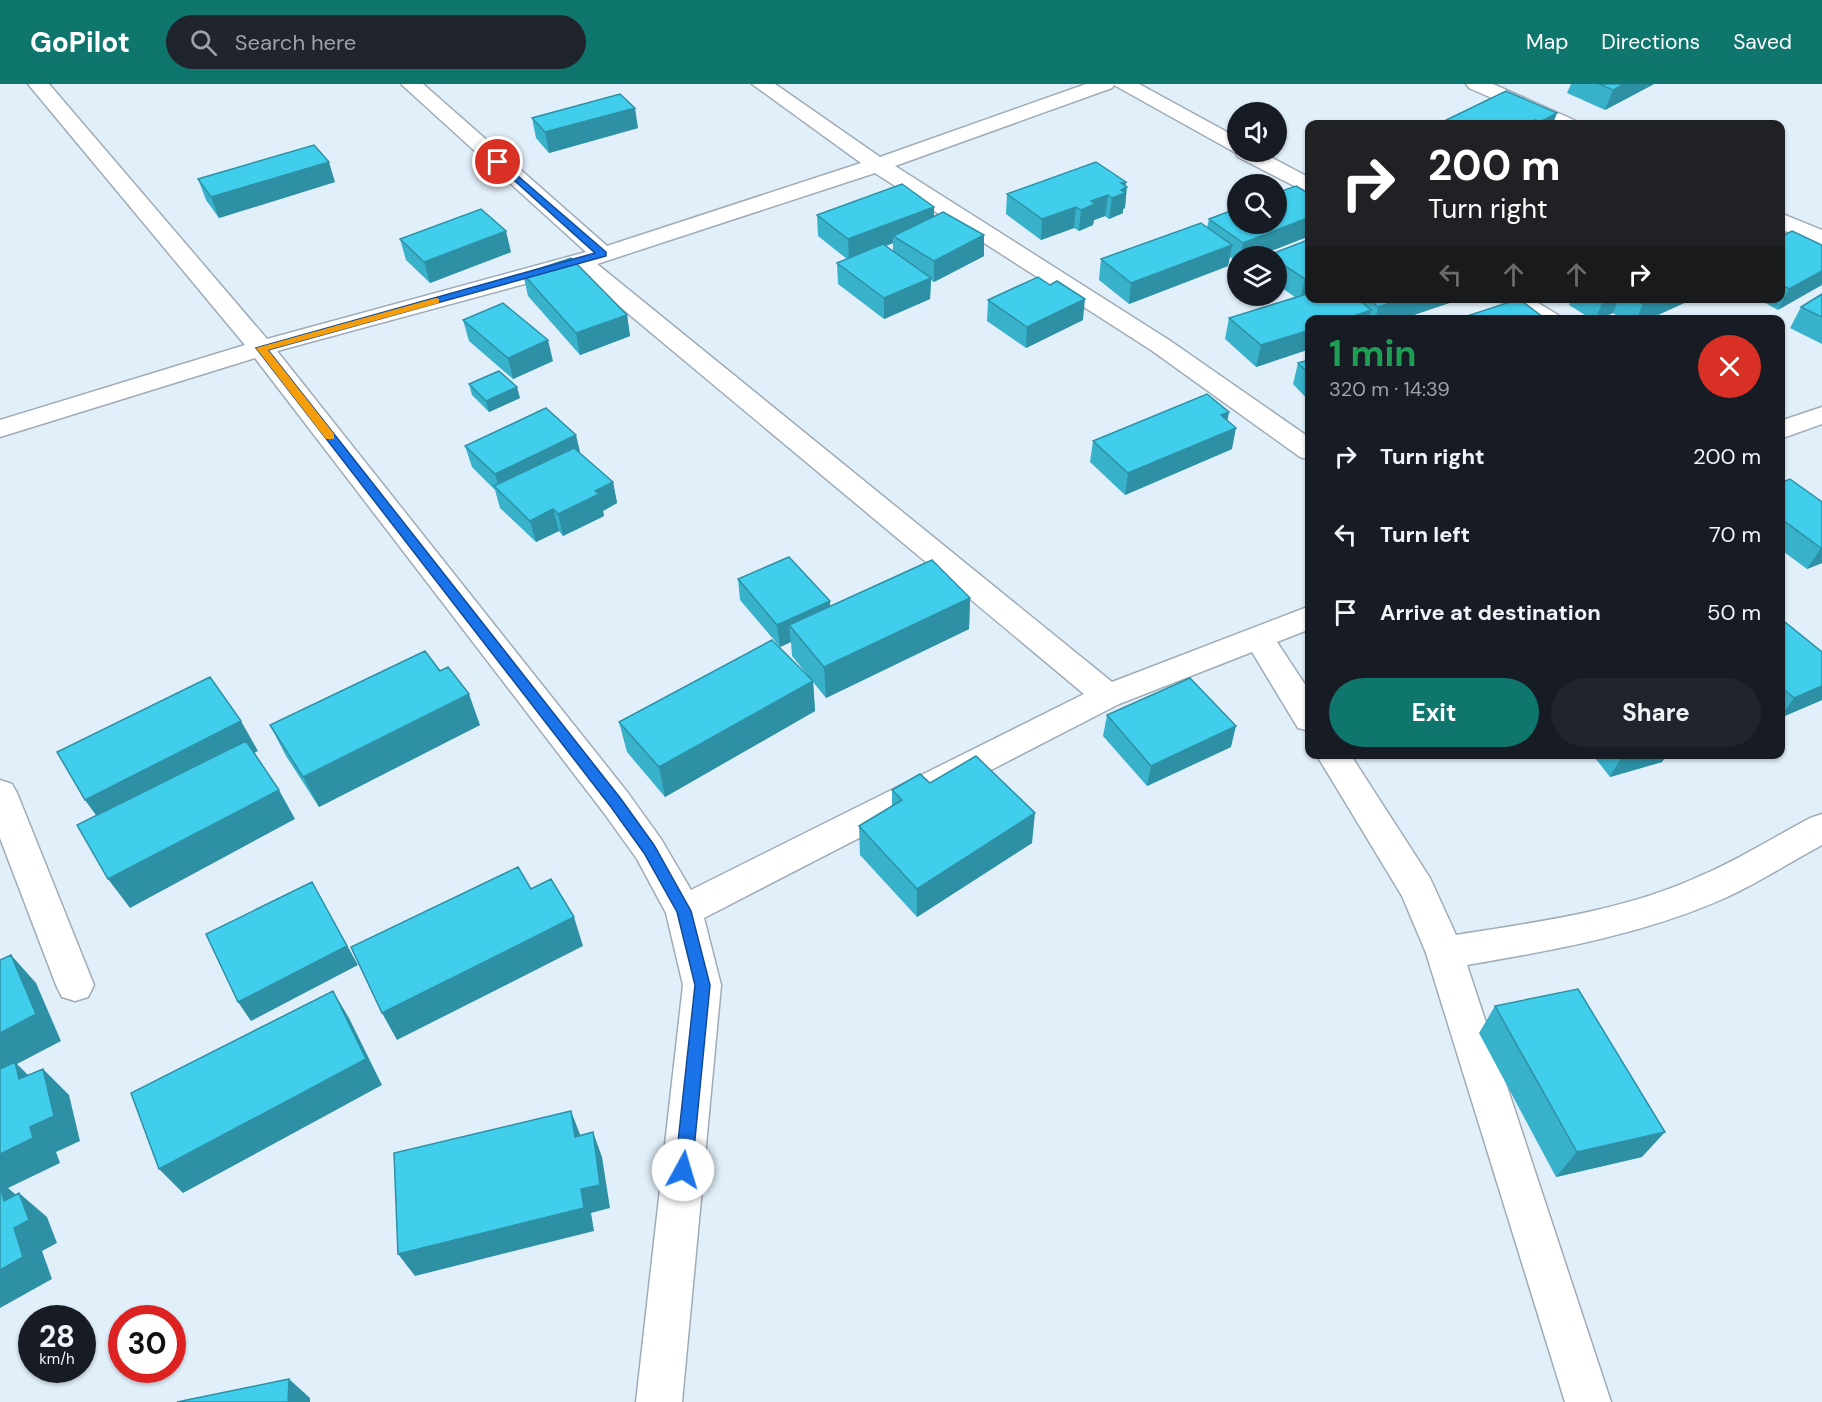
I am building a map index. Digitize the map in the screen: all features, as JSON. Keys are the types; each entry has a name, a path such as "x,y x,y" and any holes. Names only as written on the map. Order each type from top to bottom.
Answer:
{"street":[{"path":"38,84 261,348 616,803 649,849 684,911 702,985 659,1402"},
{"path":"411,84 591,258 1108,696"},
{"path":"762,84 878,165 1160,345 1305,447"},
{"path":"0,429 261,348 591,258 878,165 1105,84"},
{"path":"1125,84 1227,141"},
{"path":"1476,84 1558,120"},
{"path":"1264,162 1305,184"},
{"path":"1785,222 1822,238"},
{"path":"1520,303 1540,315"},
{"path":"1785,429 1822,415"},
{"path":"684,911 1108,696 1305,619"},
{"path":"1258,637 1305,710"},
{"path":"1335,759 1417,889 1445,953 1588,1402"},
{"path":"0,793 75,985"},
{"path":"1445,953 1529,939 1641,915 1713,887 1822,828"}],"building":[{"path":"1599,84 1624,84 1613,90"},
{"path":"1506,91 1557,113 1544,120 1446,120"},
{"path":"620,94 635,108 545,132 532,118"},
{"path":"314,145 329,162 211,197 198,179"},
{"path":"1096,162 1126,182 1121,183 1127,187 1121,190 1125,193 1112,198 1108,195 1091,201 1095,204 1081,210 1076,207 1042,219 1007,194"},
{"path":"902,184 934,207 848,239 817,215"},
{"path":"1296,186 1305,191 1305,219 1287,226 1287,189"},
{"path":"481,209 506,231 424,262 400,239"},
{"path":"943,212 984,235 934,261 893,236"},
{"path":"1227,212 1227,232 1209,219"},
{"path":"1201,223 1232,245 1131,283 1101,259"},
{"path":"1792,231 1822,245 1822,271 1789,289 1785,287 1785,234"},
{"path":"1230,234 1266,234 1243,243"},
{"path":"1305,241 1305,279 1287,267 1287,248"},
{"path":"883,244 931,278 884,298 837,263"},
{"path":"571,258 627,315 576,333 523,274"},
{"path":"1038,277 1050,285 1057,281 1085,299 1027,327 988,300"},
{"path":"1822,294 1822,317 1801,307"},
{"path":"1305,295 1305,303 1363,303 1371,310 1356,315 1305,315 1305,332 1261,345 1229,318 1268,306 1287,306 1287,300"},
{"path":"503,303 548,340 508,358 463,320"},
{"path":"1374,303 1390,303 1378,307"},
{"path":"1507,303 1524,303 1540,315 1470,315"},
{"path":"1305,361 1305,370 1298,363"},
{"path":"499,371 517,387 486,401 469,384"},
{"path":"1207,394 1229,412 1221,415 1236,428 1128,473 1093,441"},
{"path":"546,408 576,435 495,474 465,446"},
{"path":"574,448 613,482 595,491 599,494 558,514 553,509 530,521 494,486"},
{"path":"1790,479 1822,502 1821,548 1785,522 1785,481"},
{"path":"789,557 830,601 777,625 738,579"},
{"path":"932,560 970,598 824,667 789,625"},
{"path":"1785,622 1822,652 1822,686 1794,698 1785,690"},
{"path":"772,640 813,681 659,767 619,722"},
{"path":"425,651 440,671 448,667 469,694 303,777 270,725"},
{"path":"210,677 241,721 85,800 57,752"},
{"path":"1190,678 1236,726 1151,766 1107,715"},
{"path":"246,741 279,790 108,879 77,825"},
{"path":"976,756 1035,813 917,889 859,826 902,800 892,790 920,774 930,783"},
{"path":"518,867 531,889 551,879 574,917 382,1013 351,947"},
{"path":"312,882 347,946 238,1002 206,934"},
{"path":"11,955 36,1014 0,1033 0,960"},
{"path":"1578,989 1665,1132 1577,1152 1495,1006"},
{"path":"333,991 366,1059 159,1169 131,1093"},
{"path":"15,1062 19,1079 43,1069 54,1116 30,1127 33,1138 0,1154 0,1069"},
{"path":"571,1111 575,1137 593,1132 600,1185 581,1189 584,1208 398,1254 394,1153"},
{"path":"0,1187 4,1201 19,1193 29,1220 14,1228 23,1257 0,1270"},
{"path":"289,1379 288,1402 177,1402"}],"slow traffic":[{"path":"330,436 261,348 436,301"}],"route":[{"path":"498,162 602,254 580,262 261,348 616,803 649,849 684,911 702,985 683,1170"}]}
